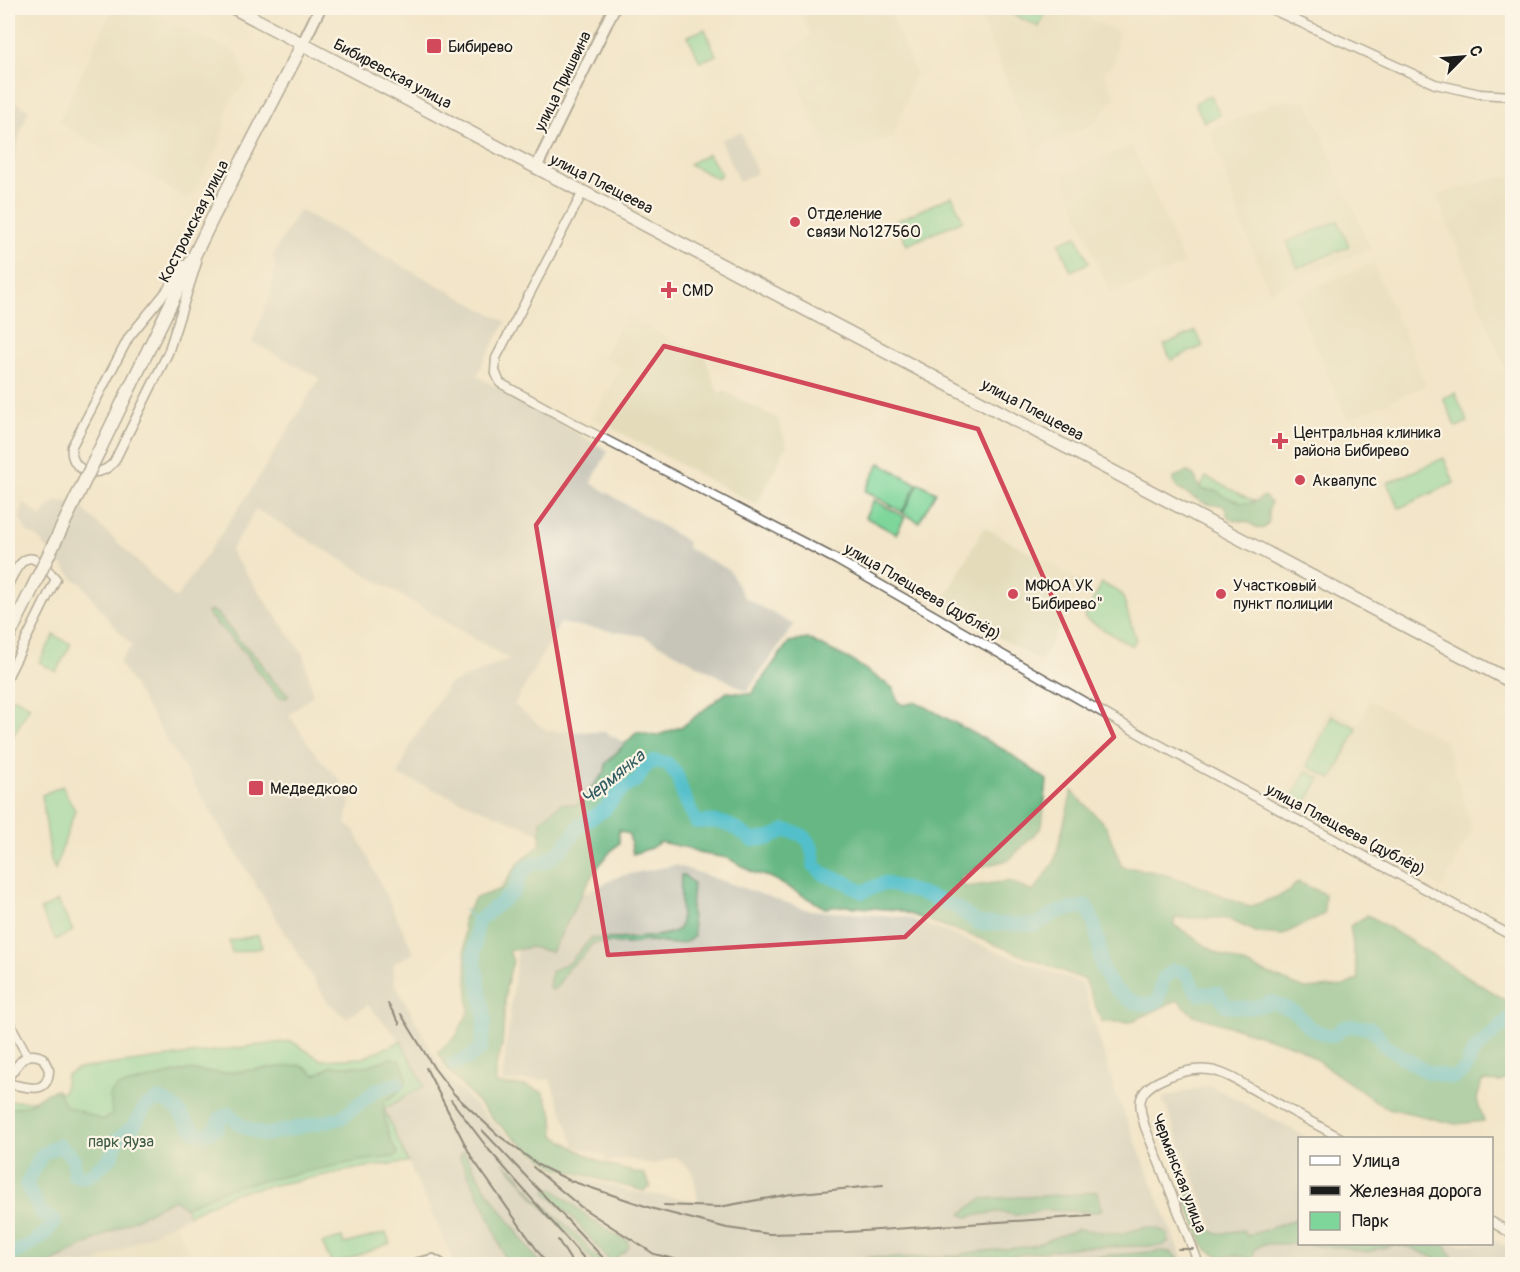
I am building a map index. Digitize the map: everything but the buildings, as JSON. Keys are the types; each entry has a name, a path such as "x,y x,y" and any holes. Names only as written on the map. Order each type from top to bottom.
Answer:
{"main road":[{"name":"Бибиревская улица","path":"234,8 536,168"},
{"name":"Костромская улица","path":"8,638 201,240 303,44"},
{"name":"улица Плещеева","path":"536,168 740,273 1512,682"}],"street":[{"name":"Костромская улица","path":"303,44 320,8"},
{"name":"улица Пришвина","path":"536,168 614,8"},
{"path":"1269,8 1435,84 1480,94 1512,96"},
{"name":"улица Плещеева (дублёр)","path":"583,192 496,358 495,371 500,383 816,548 926,609 1147,738 1512,936"},
{"path":"201,240 165,293 129,337 72,446 71,452 74,459 85,471 104,472 117,456 168,353 190,279 213,217"},
{"path":"8,585 23,561 33,558 40,561 56,579 8,676"},
{"path":"8,1020 27,1055"},
{"path":"8,1077 19,1061 27,1055 43,1058 48,1065 49,1074 38,1088 30,1089 21,1085 8,1084"},
{"path":"15,1069 16,1078 21,1085"},
{"name":"Чермянская улица","path":"1199,1264 1145,1127 1139,1107 1143,1092 1152,1084 1167,1077 1209,1070 1233,1079 1339,1137"},
{"path":"1493,1223 1512,1234"},
{"path":"416,1264 433,1260 440,1264"}],"highlighted area":[{"path":"664,346 978,429 1114,737 905,937 608,955 536,525"}],"shaded area":[{"path":"113,8 141,8 237,53 246,82 229,102 219,147 190,197 184,197 59,122"},
{"path":"799,8 894,8 889,11 915,74 893,137 829,159 785,52 811,35"},
{"path":"978,8 1066,8 1119,32 1114,63 1104,73 1115,97 1096,122 1035,150"},
{"path":"8,98 29,110 20,133 8,184"},
{"path":"1280,101 1307,102 1370,248 1270,291 1243,227 1211,129"},
{"path":"741,132 757,173 739,182 721,140"},
{"path":"1132,145 1184,264 1110,294 1064,175"},
{"path":"1498,177 1512,178 1512,372 1507,374 1437,196"},
{"path":"299,210 506,322 477,376 608,451 591,483 688,542 687,548 729,570 744,597 794,625 747,691 643,636 560,623 514,705 547,731 605,732 629,745 552,838 398,775 410,746 448,685 509,659 256,509 230,551 303,654 313,695 289,715 318,757 340,780 350,802 346,824 355,831 414,953 394,963 394,982 438,1062 452,1081 495,1126 556,1170 628,1191 698,1201 693,1172 676,1157 654,1164 626,1159 605,1161 604,1155 575,1146 550,1079 502,1082 518,948 570,900 620,876 675,865 808,910 906,917 1082,984 1117,1096 1185,1264 455,1264 384,1109 401,1041 368,1005 346,1018 327,1001 119,662 132,646 81,583 75,580 36,536 28,533 20,519 23,502 41,517 57,501 76,502 176,599 251,490 320,378 252,342 270,295 275,267 273,255"},
{"path":"1373,263 1426,385 1347,420 1295,296"},
{"path":"626,317 704,355 718,393 724,391 778,419 787,445 757,505 593,418 621,368 603,357"},
{"name":"МФЮА УК \"Бибирево\"","path":"984,527 1084,583 1041,661 941,605"},
{"path":"1370,701 1446,742 1472,830 1442,887 1283,799 1329,708 1359,723"},
{"path":"1210,1085 1306,1137 1298,1137 1298,1245 1493,1245 1493,1240 1512,1250 1512,1264 1228,1264 1162,1098"},
{"path":"174,1199 185,1207 189,1215 93,1264 48,1264"},
{"path":"174,1222 195,1264 93,1264"}],"green space":[{"path":"1011,8 1047,10 1039,27 1008,12"},
{"path":"705,29 716,55 700,62 688,36"},
{"path":"1211,95 1220,115 1204,122 1195,103"},
{"path":"708,154 721,173 718,179 689,164"},
{"path":"952,196 963,220 907,245 896,221"},
{"path":"1338,221 1349,246 1298,268 1287,242"},
{"path":"1077,236 1089,263 1071,271 1059,243"},
{"path":"1196,331 1203,346 1171,360 1164,345"},
{"path":"1455,393 1468,422 1456,427 1443,398"},
{"path":"1444,458 1454,483 1399,508 1387,483"},
{"path":"880,463 917,484 902,512 865,491"},
{"path":"1186,471 1194,475 1199,487 1203,490 1217,491 1242,503 1252,503 1264,496 1271,503 1267,525 1259,529 1248,522 1233,520 1228,517 1225,508 1221,505 1202,502 1178,489 1173,482 1174,478"},
{"path":"1206,477 1256,502 1249,516 1199,490"},
{"path":"919,483 936,492 919,522 903,513"},
{"path":"874,500 905,517 896,534 865,517"},
{"path":"1102,583 1122,594 1136,640 1132,646 1084,618"},
{"path":"211,610 218,614 260,661 272,680 289,695 287,698 279,698 247,655 209,616 207,613"},
{"path":"54,635 71,644 56,672 39,662"},
{"path":"808,639 851,660 894,689 898,702 903,705 917,702 1006,751 1047,780 1042,827 1009,860 976,868 960,879 965,887 1009,881 1033,892 1054,863 1072,791 1106,826 1122,867 1171,876 1249,907 1287,893 1298,882 1325,894 1324,914 1282,935 1258,933 1226,918 1175,918 1174,925 1217,953 1305,989 1344,986 1358,979 1350,926 1368,915 1512,1004 1512,1073 1501,1082 1482,1081 1477,1100 1484,1121 1455,1124 1384,1107 1298,1047 1193,1015 1178,1000 1130,1022 1102,1022 1085,980 984,940 898,910 845,906 825,908 770,877 754,873 728,858 703,854 660,842 651,848 633,854 629,834 619,830 619,843 588,882 551,952 531,947 509,951 513,961 506,987 502,1047 496,1066 496,1084 527,1086 543,1092 553,1114 554,1135 596,1160 644,1174 651,1187 644,1191 557,1168 524,1146 497,1123 447,1069 438,1052 456,1036 469,1011 463,919 475,898 501,889 517,865 540,845 541,820 562,803 577,805 605,772 606,763 637,732 656,736 683,726 727,692 751,694 789,642"},
{"path":"13,697 30,706 13,736 8,733 8,707"},
{"path":"1332,716 1357,728 1332,779 1307,766"},
{"path":"1306,771 1320,778 1305,805 1292,798"},
{"path":"62,786 75,810 55,870 51,861 42,795"},
{"path":"681,875 693,883 691,911 694,936 678,944 647,941 628,944 593,943 581,958 568,968 559,984 553,990 549,989 551,971 570,962 591,938 652,936 665,934 680,927"},
{"path":"58,901 73,931 56,940 40,910"},
{"path":"258,935 262,948 232,953 229,941"},
{"name":"парк Яуза","path":"291,1041 321,1060 363,1058 401,1041 424,1086 384,1109 408,1162 361,1168 234,1193 189,1215 185,1207 174,1199 48,1264 8,1264 8,1101 37,1100 64,1091 66,1075 77,1069"},
{"name":"парк Яуза","path":"391,1058 400,1060 406,1076 405,1086 384,1103 387,1130 398,1154 394,1157 359,1161 231,1187 185,1207 174,1199 48,1264 8,1264 8,1108 30,1104 45,1094 57,1090 66,1106 103,1120 112,1115 110,1094 117,1087 187,1070 222,1073 299,1065 315,1075 332,1066 366,1066"},
{"path":"464,1152 488,1192 540,1264 507,1264 489,1217 460,1158"},
{"path":"503,1162 515,1171 534,1196 605,1264 593,1262"},
{"path":"552,1188 606,1230 627,1240 629,1247 613,1261 609,1260 573,1218 547,1194 545,1191"},
{"path":"1188,1190 1195,1192 1208,1227 1217,1234 1243,1230 1247,1236 1298,1217 1298,1244 1263,1244 1255,1249 1252,1260 1235,1255 1223,1258 1207,1250 1203,1244 1186,1201"},
{"path":"1097,1191 1102,1210 1098,1212 1044,1210 1017,1215 998,1212 967,1217 961,1214 981,1199"},
{"path":"1146,1227 1166,1232 1168,1242 1162,1246 1078,1247 1003,1257 854,1263 867,1257 958,1256 965,1253 1032,1246 1078,1229 1120,1234"},
{"path":"386,1233 390,1243 336,1264 332,1264 322,1243 342,1238 344,1244"},
{"path":"1311,1245 1394,1245 1367,1252 1341,1247"},
{"path":"1394,1245 1446,1245 1453,1258 1468,1264 1443,1264 1410,1247"},
{"path":"1171,1252 1185,1264 1096,1261 1044,1264 1019,1263 1026,1261 1062,1262 1076,1258"}],"waterway":[{"name":"Чермянка","path":"454,1064 481,1049 485,1019 474,956 477,922 514,891 523,871 533,863 545,862 562,849 580,825 604,810 621,790 637,780 645,767 654,761 667,763 677,775 683,795 696,822 720,822 752,840 771,838 785,830 799,834 810,844 814,865 825,875 844,881 862,892 884,883 954,906 978,923 1035,925 1057,912 1086,906 1096,930 1101,964 1107,978 1125,997 1141,1004 1158,1001 1163,979 1174,970 1180,971 1185,973 1199,994 1217,993 1227,1006 1250,1008 1273,1002 1295,1012 1309,1027 1333,1036 1343,1028 1350,1026 1370,1028 1384,1045 1425,1071 1448,1077 1455,1077 1465,1070 1473,1052 1512,1016"},
{"path":"463,909 477,922"},
{"name":"Чермянка","path":"8,1254 35,1242 47,1232 55,1220 42,1214 26,1185 42,1154 59,1145 74,1159 74,1175 83,1177 91,1174 109,1159 117,1140 134,1126 145,1107 159,1099 173,1106 196,1132 202,1134 209,1132 218,1127 220,1118 229,1114 240,1125 264,1135 341,1118 378,1089 398,1084"}],"railway":[{"path":"388,1004 400,1024"},
{"path":"401,1014 434,1068 454,1094 498,1135 540,1166 571,1181 654,1209 727,1228 770,1234 848,1232 1091,1216"},
{"path":"426,1068 472,1158 547,1264"},
{"path":"451,1100 489,1150 589,1264"},
{"path":"483,1131 609,1264"},
{"path":"533,1167 581,1207 654,1254 694,1264"},
{"path":"664,1205 719,1207 791,1194 883,1185"},
{"path":"558,1240 573,1264"},
{"path":"1178,1249 1193,1249"}],"place":[{"name":"Бибирево","path":"434,46"},
{"name":"Отделение связи №127560","path":"795,222"},
{"name":"CMD","path":"669,290"},
{"name":"Центральная клиника района Бибирево","path":"1280,441"},
{"name":"Аквапупс","path":"1300,480"},
{"name":"МФЮА УК \"Бибирево\"","path":"1013,594"},
{"name":"Участковый пункт полиции","path":"1221,594"},
{"name":"Медведково","path":"256,788"}]}
